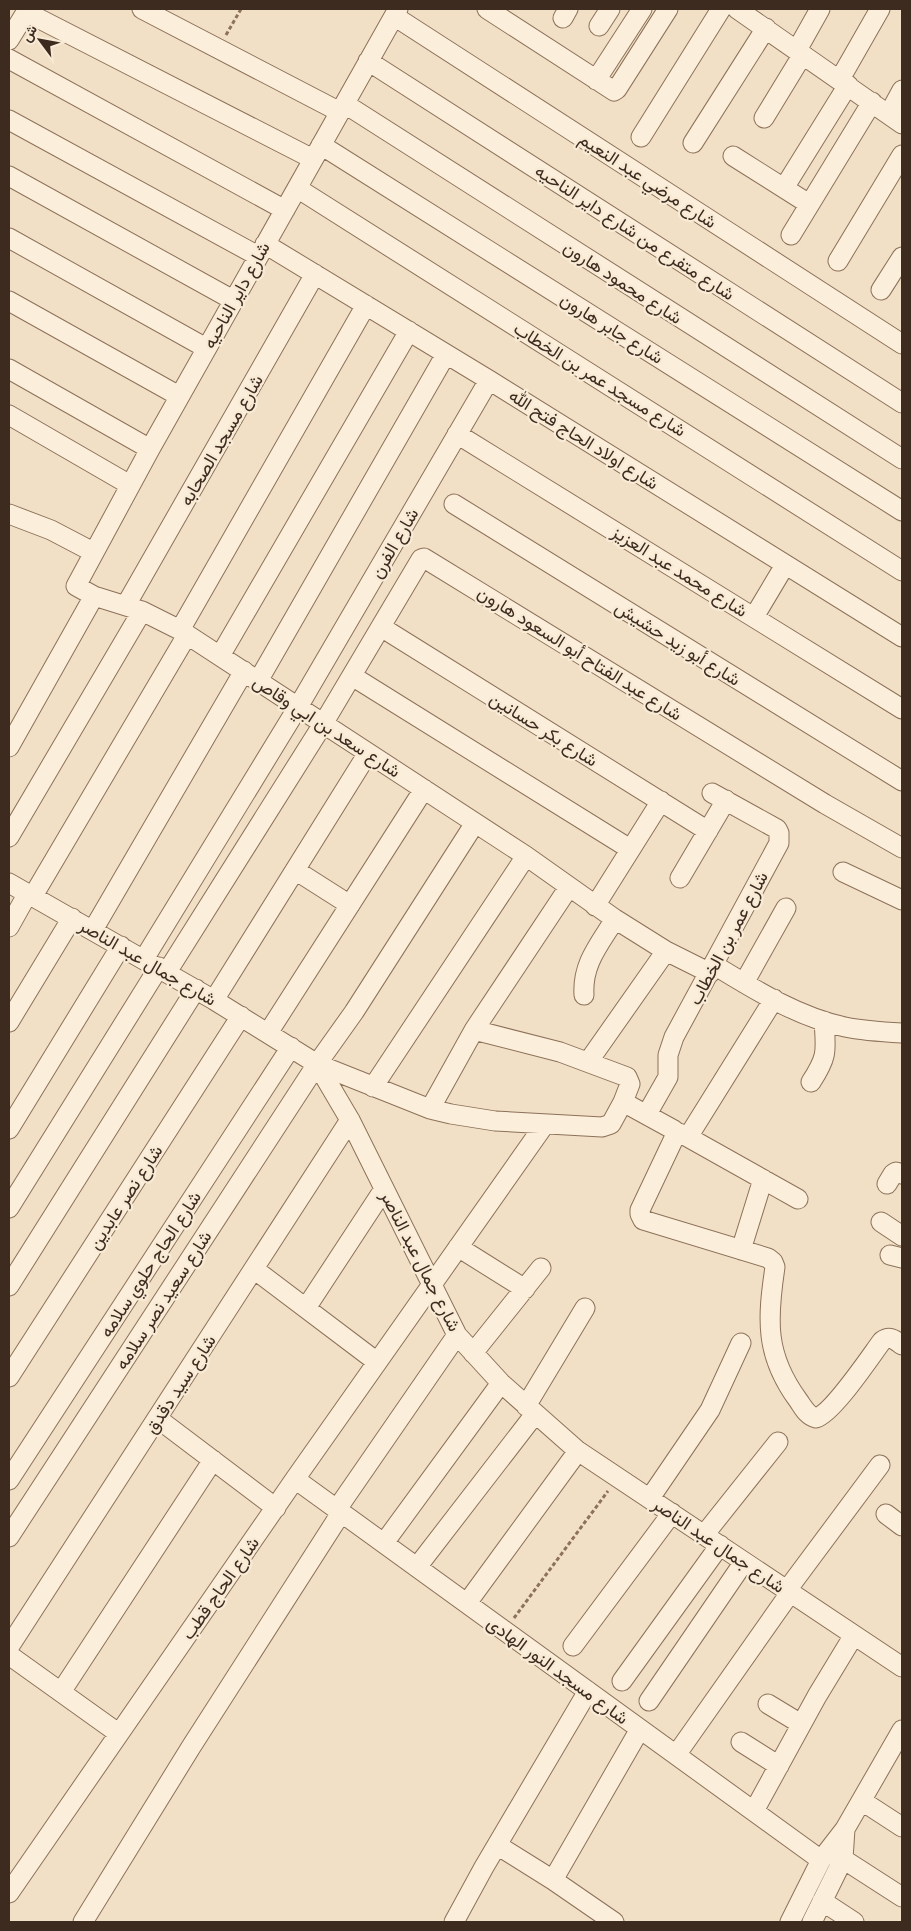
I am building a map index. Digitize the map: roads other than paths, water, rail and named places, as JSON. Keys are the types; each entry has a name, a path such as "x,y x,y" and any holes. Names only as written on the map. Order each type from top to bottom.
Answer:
{"street":[{"name":"شارع محمود هارون","path":"142,9 163,13 219,48 342,108 902,459"},
{"path":"487,9 612,91 617,89 668,9"},
{"path":"598,26 610,9"},
{"path":"596,80 642,9"},
{"path":"642,137 721,9"},
{"path":"737,9 762,20 800,52 896,119 902,90"},
{"path":"764,118 800,52 820,9"},
{"path":"784,188 844,82 880,9"},
{"path":"9,40 27,10"},
{"name":"شارع جابر هارون","path":"27,10 317,152 902,511"},
{"name":"شارع داير الناحيه","path":"76,584 179,396 396,12"},
{"name":"شارع مرضي عبد النعيم","path":"396,12 902,344"},
{"path":"693,143 762,20"},
{"path":"9,60 284,210"},
{"name":"شارع متفرع من شارع داير الناحيه","path":"368,61 902,403"},
{"path":"790,235 872,102"},
{"name":"شارع اولاد الحاج فتح الله","path":"9,120 262,250 315,274 902,637"},
{"path":"838,261 902,155"},
{"path":"733,156 809,204"},
{"path":"9,176 234,300"},
{"name":"شارع مسجد عمر بن الخطاب","path":"297,188 902,571"},
{"path":"9,238 206,348"},
{"path":"881,290 902,257"},
{"name":"شارع مسجد الصحابه","path":"9,837 315,274"},
{"path":"9,301 179,396"},
{"path":"9,927 31,894 183,632 366,305"},
{"path":"220,656 409,331"},
{"path":"93,930 251,676 446,354"},
{"path":"9,369 150,449"},
{"name":"شارع الفرن","path":"157,966 298,707 489,380"},
{"path":"9,415 130,485"},
{"name":"شارع محمد عبد العزيز","path":"458,434 902,708"},
{"name":"شارع أبو زيد حشيش","path":"454,504 902,781"},
{"path":"9,514 51,530 94,552"},
{"name":"شارع عبد الفتاح أبو السعود هارون","path":"157,966 324,724 421,559 427,558 825,804 902,848"},
{"path":"754,617 785,565"},
{"name":"شارع سعد بن ابي وقاص","path":"76,584 77,587 94,596 134,608 183,632 526,856 595,906 666,951 744,983 774,999 844,1027 875,1032 902,1033"},
{"path":"9,747 94,596"},
{"name":"شارع بكر حسانين","path":"381,627 708,831"},
{"path":"352,676 630,850"},
{"path":"214,1000 368,753"},
{"path":"268,1033 424,789"},
{"name":"شارع عمر بن الخطاب","path":"646,1114 668,1077 670,1045 780,838 777,829 719,796 708,831"},
{"path":"595,906 660,801"},
{"name":"شارع سعيد نصر سلامه","path":"9,1536 317,1064 354,1012 475,823"},
{"path":"680,878 708,831"},
{"path":"373,1086 526,856"},
{"path":"295,870 350,905"},
{"path":"843,872 902,900"},
{"name":"شارع جمال عبد الناصر","path":"9,883 157,966 317,1064 350,1120 457,1335 500,1383 578,1450 902,1667"},
{"path":"430,1108 474,1030 569,888"},
{"path":"744,983 786,908"},
{"path":"9,1022 72,918"},
{"path":"584,995 583,981 586,967 615,919"},
{"path":"9,1129 121,946"},
{"path":"588,1062 666,951"},
{"path":"9,1208 157,966"},
{"path":"9,1286 196,989"},
{"path":"774,999 682,1134 675,1136 640,1210 640,1217 646,1222 771,1259 775,1264 770,1304 773,1350 781,1372 792,1392 811,1417 816,1418 825,1413 850,1384 882,1341 892,1338 902,1345"},
{"name":"شارع نصر عابدين","path":"9,1378 241,1016"},
{"path":"811,1082 822,1065 824,1058 824,1020"},
{"path":"317,1064 430,1108 473,1118 606,1127 613,1121 624,1102 630,1084 627,1077 560,1052 474,1030"},
{"name":"شارع الحاج حلوي سلامه","path":"9,1480 291,1047"},
{"path":"624,1102 798,1199"},
{"name":"شارع سيد دقدق","path":"9,1647 350,1120"},
{"name":"شارع الحاج قطب","path":"9,1893 295,1479 545,1124"},
{"path":"742,1250 763,1179"},
{"path":"306,1308 384,1189"},
{"path":"880,1222 902,1236"},
{"path":"458,1247 525,1289"},
{"path":"473,1352 541,1268"},
{"path":"254,1269 377,1362"},
{"path":"417,1567 531,1410 585,1308"},
{"path":"84,1922 191,1746 339,1511 457,1335"},
{"path":"650,1498 710,1410 741,1344"},
{"path":"384,1543 500,1383"},
{"path":"157,1418 276,1508"},
{"path":"622,1681 712,1540 778,1442"},
{"path":"467,1603 578,1450"},
{"path":"61,1692 213,1460"},
{"path":"676,1755 789,1591 880,1465"},
{"name":"شارع مسجد النور الهادى","path":"295,1479 821,1860"},
{"path":"573,1646 672,1513"},
{"path":"886,1514 902,1526"},
{"path":"649,1701 744,1562"},
{"path":"754,1811 854,1635"},
{"path":"9,1655 118,1733"},
{"path":"454,1922 588,1691"},
{"path":"768,1704 802,1724"},
{"path":"553,1880 640,1728"},
{"path":"790,1922 821,1860 845,1829 902,1730"},
{"path":"740,1742 778,1766"},
{"path":"862,1801 902,1827"},
{"path":"812,1922 843,1859 845,1829"},
{"path":"497,1845 553,1880 614,1922"},
{"path":"843,1859 902,1896"},
{"path":"822,1901 854,1922"}]}
